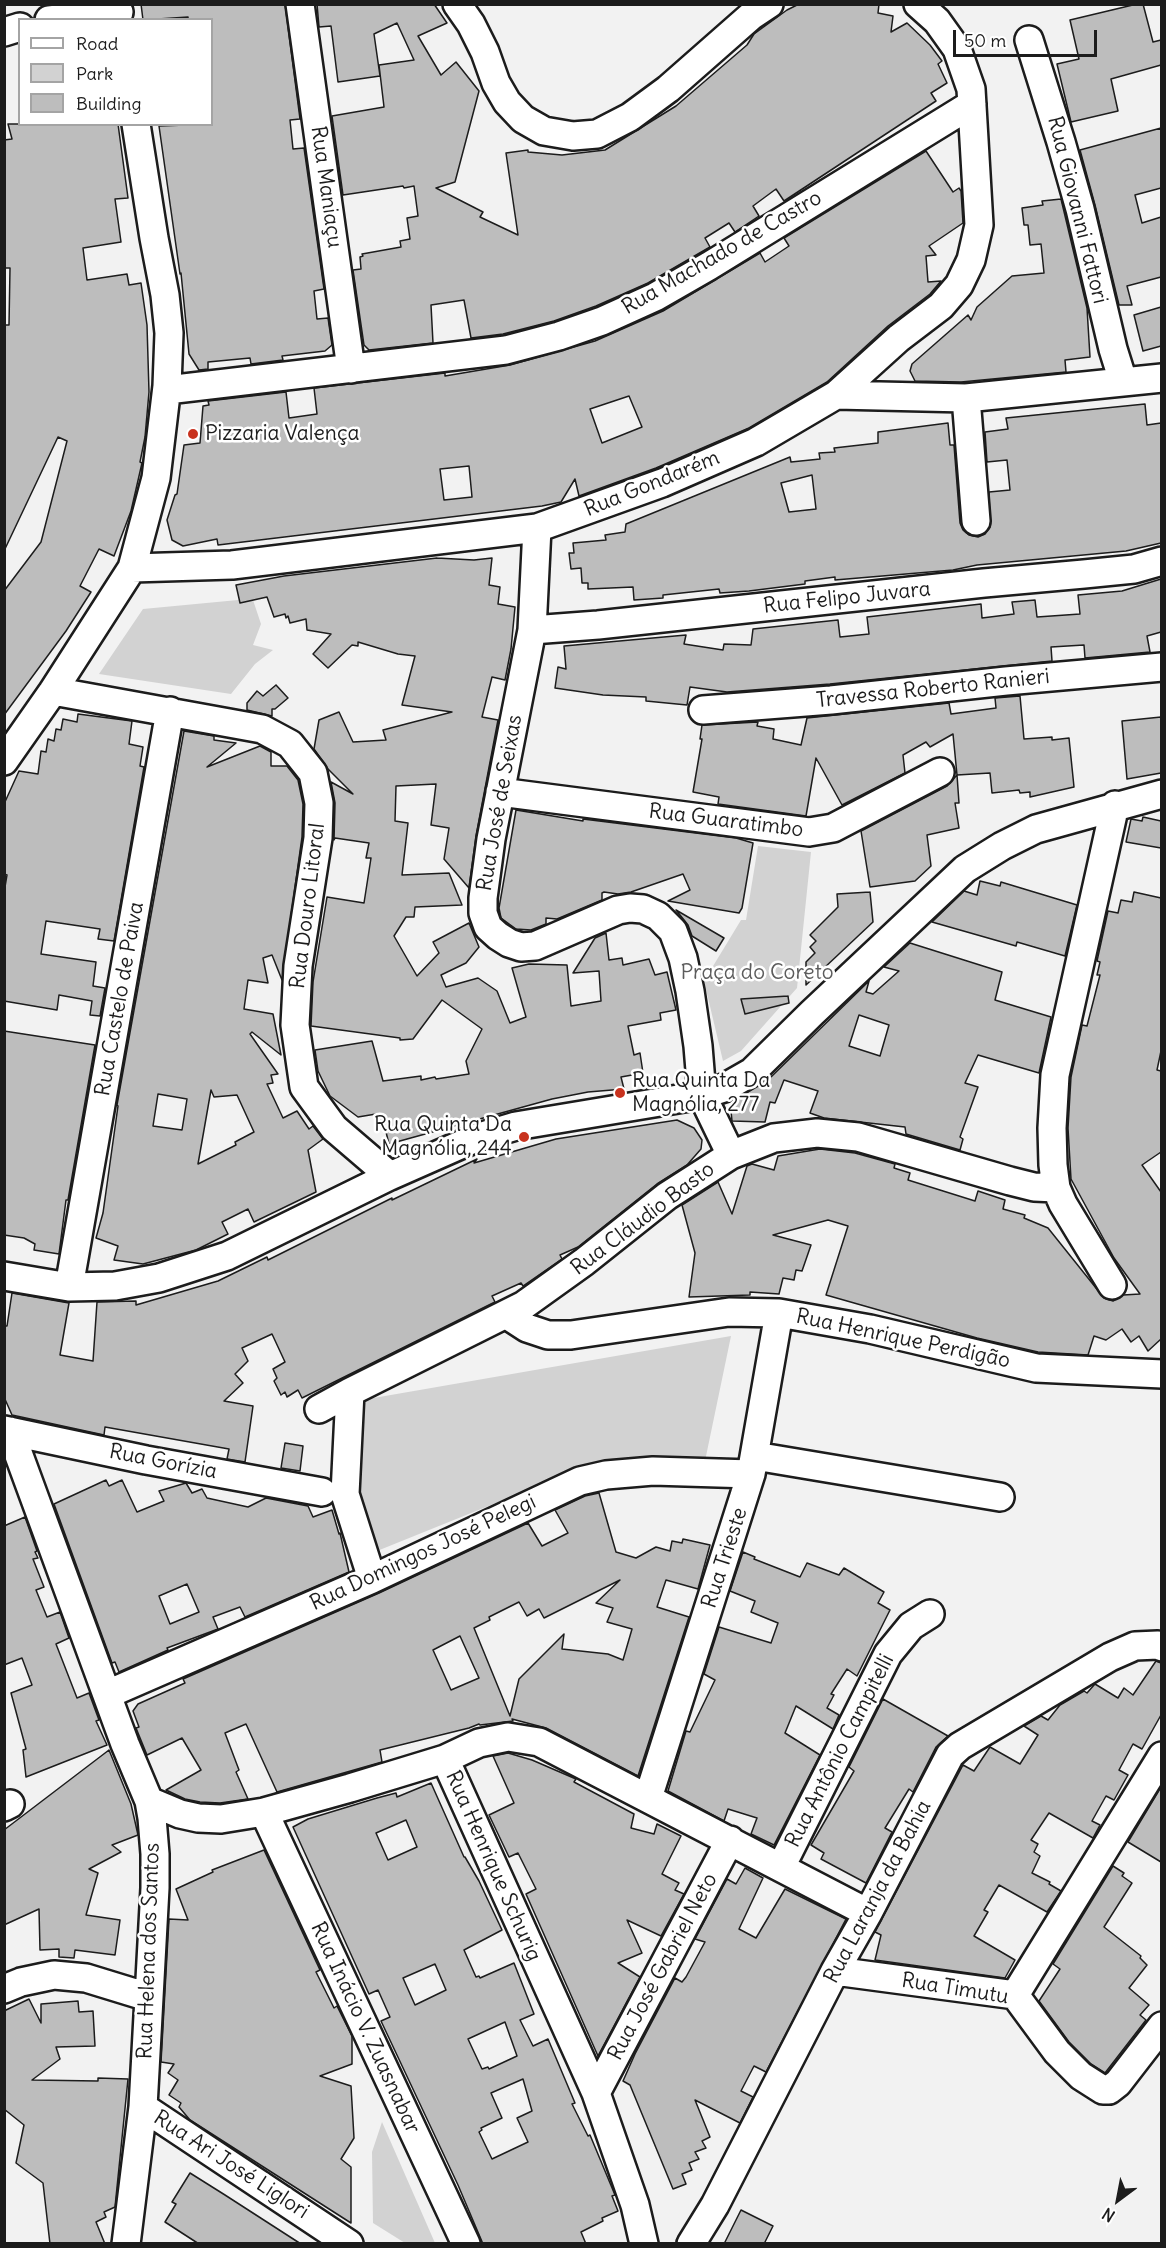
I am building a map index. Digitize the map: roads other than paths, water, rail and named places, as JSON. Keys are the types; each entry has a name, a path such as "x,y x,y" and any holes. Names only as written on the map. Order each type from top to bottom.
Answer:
{"street":[{"name":"Rua Maniaçu","path":"300,4 351,369"},
{"path":"457,4 471,24 485,52 496,83 507,102 522,119 544,131 573,136 597,134 630,117 668,89 751,16 769,4"},
{"name":"Rua Gondarém","path":"132,568 232,565 537,528 662,483 756,442 836,395 899,338 941,306 959,285 971,260 980,225 971,89 957,49 937,21 918,4"},
{"path":"66,18 119,12"},
{"name":"Rua Giovanni Fattori","path":"1029,40 1080,209 1110,339 1123,381"},
{"name":"Rua Machado de Castro","path":"167,390 506,350 559,336 602,321 655,297 709,266 972,104"},
{"path":"7,751 53,691 132,568 156,478 167,390 169,333 165,295 136,126"},
{"path":"836,395 966,398 1161,378"},
{"path":"966,398 976,521"},
{"name":"Rua José de Seixas","path":"537,528 532,630 490,839 483,913 488,927 509,943 521,947 535,946 618,910 643,909 658,916 673,931 683,958 693,1013 702,1095 731,1155"},
{"name":"Rua Felipo Juvara","path":"532,630 1134,569 1161,561"},
{"name":"Travessa Roberto Ranieri","path":"704,711 1161,667"},
{"name":"Rua Douro Litoral","path":"53,691 262,729 290,744 313,773 319,803 318,838 298,966 295,1025 304,1087 334,1128 390,1176"},
{"name":"Rua Castelo de Paiva","path":"69,1287 170,711"},
{"name":"Rua Guaratimbo","path":"500,792 809,832 833,828 940,772"},
{"path":"4,1276 69,1287 116,1286 187,1270 227,1256 390,1176 476,1138 516,1126 702,1095 724,1088 752,1072 812,1012 965,869 1002,846 1036,829 1161,794"},
{"path":"1112,1285 1063,1204 1056,1188 1052,1128 1055,1075 1115,806"},
{"name":"Rua Cláudio Basto","path":"319,1409 507,1315 584,1262 667,1196 731,1155 774,1138 817,1133 858,1137 1010,1181 1034,1187 1056,1188"},
{"name":"Rua Henrique Perdigão","path":"507,1315 526,1328 548,1335 571,1335 729,1312 779,1313 870,1329 1036,1368 1158,1372"},
{"name":"Rua Trieste","path":"648,1798 753,1465 779,1313"},
{"path":"350,1392 345,1494 372,1579"},
{"name":"Rua Gorízia","path":"7,1430 146,1460 322,1492"},
{"name":"Rua Helena dos Santos","path":"7,1430 149,1801 154,1836 155,1876 143,2107 126,2244"},
{"name":"Rua Domingos José Pelegi","path":"108,1694 372,1579 580,1481 606,1475 753,1465 1000,1497"},
{"name":"Rua Antônio Campitelli","path":"781,1867 888,1654 911,1626 930,1614"},
{"name":"Rua Laranja da Bahia","path":"691,2244 715,2205 836,1971 955,1750 1110,1657 1135,1646 1158,1645 1161,1647"},
{"name":"Rua Henrique Schurig","path":"644,2244 635,2205 596,2093 445,1759 479,1743 508,1737 539,1742 868,1913"},
{"path":"1015,1995 1161,1756"},
{"path":"149,1801 180,1814 221,1819 264,1812 445,1759"},
{"name":"Rua Inácio V. Zuasnabar","path":"264,1812 466,2244"},
{"name":"Rua José Gabriel Neto","path":"596,2093 730,1840"},
{"name":"Rua Timutu","path":"836,1971 1015,1995 1057,2052 1081,2076 1098,2088 1107,2090 1118,2083 1161,2026"},
{"path":"4,1989 21,1982 54,1975 86,1978 148,1996"},
{"name":"Rua Ari José Liglori","path":"143,2107 350,2244"}],"place":[{"name":"Pizzaria Valença","path":"193,434"},
{"name":"Rua Quinta Da Magnólia, 277","path":"620,1093"},
{"name":"Rua Quinta Da Magnólia, 244","path":"524,1137"}],"park label":[{"name":"Praça do Coreto","path":"757,973"}]}
